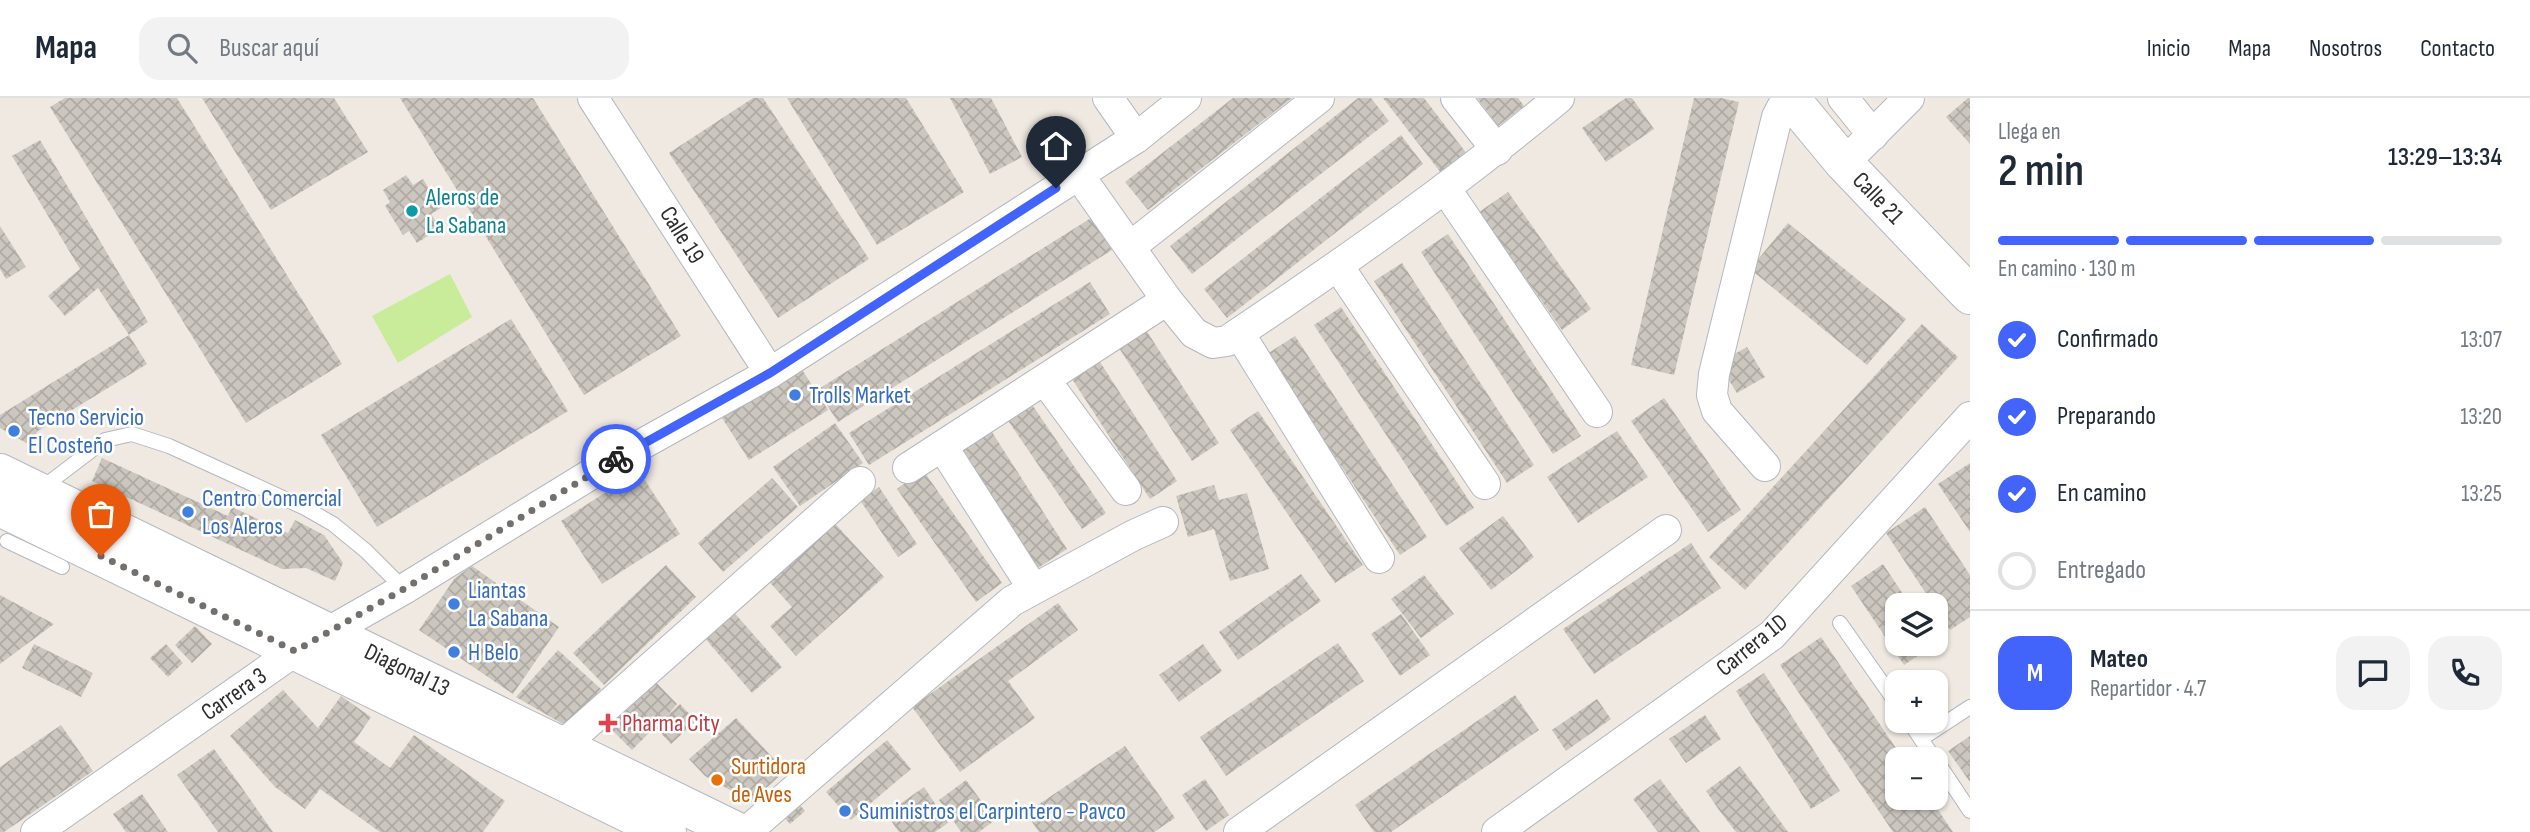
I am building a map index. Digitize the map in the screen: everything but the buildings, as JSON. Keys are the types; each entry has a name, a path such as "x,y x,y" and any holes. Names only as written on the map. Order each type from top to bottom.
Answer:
{"main road":[{"name":"Calle 21","path":"1788,98 1844,163 1970,295"},
{"name":"Diagonal 13","path":"0,472 15,521 562,746 738,832"},
{"name":"Diagonal 13","path":"311,641 667,832"}],"street":[{"name":"Calle 19","path":"593,98 627,135 770,373"},
{"path":"1108,98 1136,138"},
{"name":"Carrera 3","path":"44,829 311,641 404,589 616,453 770,373 1136,138 1186,98"},
{"path":"1130,247 1319,98"},
{"path":"1456,98 1497,150"},
{"path":"1078,174 1167,300 1194,333 1213,343 1227,341 1338,266 1497,150 1559,98"},
{"path":"1765,466 1717,411 1712,395 1714,374 1777,117 1788,98"},
{"path":"1843,98 1873,135"},
{"path":"1844,163 1909,98"},
{"path":"1445,188 1597,412"},
{"path":"1338,266 1485,484"},
{"path":"908,468 1167,300"},
{"path":"1239,333 1379,558"},
{"path":"1045,380 1126,490"},
{"name":"Carrera 1D","path":"1497,832 1772,635 1970,417"},
{"path":"942,446 1027,579"},
{"path":"562,746 860,482"},
{"path":"746,832 1012,601 1163,522"},
{"path":"1239,832 1666,530"}],"lane":[{"path":"62,567 15,521 105,440 132,434 169,446 305,508 332,524 366,551 404,589"},
{"path":"1840,623 1885,687"},
{"path":"1922,739 1970,707"},
{"path":"1918,733 1927,747"},
{"path":"1948,779 1970,811"}],"green space":[{"path":"450,274 472,317 398,363 372,316"}],"way so far":[{"path":"101,556 295,651 404,589 616,459"}],"place":[{"name":"Aleros de La Sabana","path":"412,211"},
{"name":"Trolls Market","path":"795,395"},
{"name":"Tecno Servicio El Costeño","path":"14,431"},
{"name":"Centro Comercial Los Aleros","path":"188,512"},
{"name":"Liantas La Sabana","path":"454,604"},
{"name":"H Belo","path":"454,652"},
{"name":"Pharma City","path":"608,723"},
{"name":"Surtidora de Aves","path":"717,780"},
{"name":"Suministros el Carpintero - Pavco","path":"845,811"}],"route":[{"path":"616,459 770,373 1056,188"}]}
